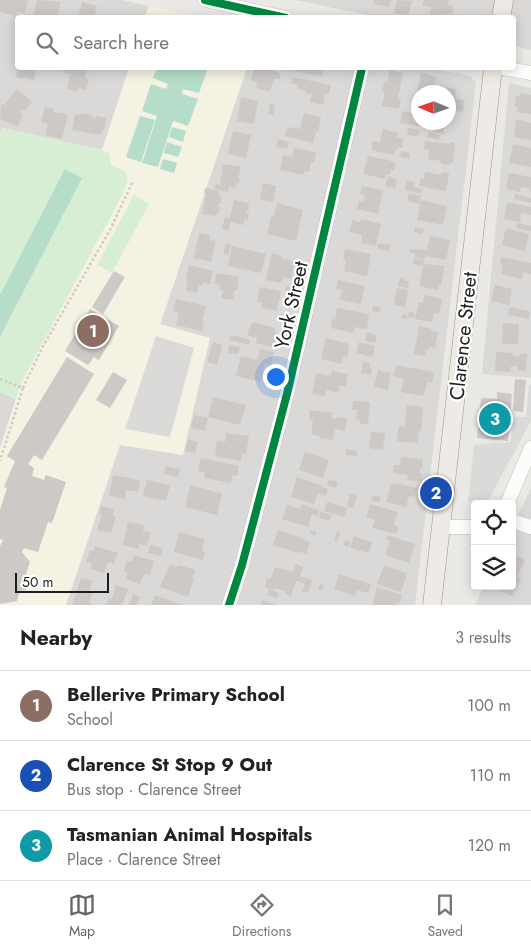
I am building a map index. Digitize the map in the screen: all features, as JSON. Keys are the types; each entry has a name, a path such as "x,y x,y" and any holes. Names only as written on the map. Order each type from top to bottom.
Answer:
{"main road":[{"path":"502,15 504,0"},
{"name":"Clarence Street","path":"432,605 493,70"}],"street":[{"path":"205,0 272,15"},
{"name":"York Street","path":"228,605 248,542 287,394 362,70"},
{"path":"514,70 531,73"},
{"path":"509,500 531,448"},
{"path":"516,522 531,527"},
{"path":"442,527 471,527"}],"path":[{"path":"0,461 23,388 42,348 110,230 133,181"},
{"path":"0,379 23,388"}],"shaded area":[{"path":"0,0 121,0 149,6 146,15 15,15 15,70 128,70 102,150 2,128 0,134"},
{"path":"295,0 531,0 531,50 516,46 516,15 367,15"},
{"path":"149,6 192,15 146,15"},
{"path":"128,70 246,70 160,324 210,338 183,455 120,445 66,605 0,605 0,448 16,399 0,392 0,134 2,128 102,150"},
{"path":"246,70 441,70 470,76 476,83 415,605 66,605 120,444 183,455 160,325"},
{"path":"509,83 531,88 531,378 482,374"},
{"path":"156,336 194,348 170,437 125,429"},
{"path":"529,384 531,385 531,421 489,499 471,500 471,505 468,501 474,445 510,442 515,417 526,417"},
{"path":"0,392 16,398 0,448"},
{"path":"531,488 531,605 475,605 482,590 516,590 516,520"}],"green space":[{"path":"156,70 207,70 199,93 183,89 182,94 198,99 188,126 173,121 158,167 142,163 157,116 142,111 151,84 166,89 168,84 153,78"},
{"path":"140,116 155,120 141,162 126,157"},
{"path":"172,127 186,131 183,142 169,137"},
{"path":"2,128 102,150 109,153 111,165 126,172 128,180 119,201 23,379 16,398 0,392 0,134"},
{"path":"167,142 182,147 178,157 164,153"},
{"path":"163,159 177,163 174,173 160,169"},
{"path":"65,169 82,178 0,337 0,295"},
{"path":"134,195 149,204 112,273 97,265"}],"building":[{"path":"0,0 28,0 25,13 17,11 15,16 0,12"},
{"path":"37,0 61,2 57,15 33,15"},
{"path":"374,0 391,0 389,7 374,4"},
{"path":"397,0 412,1 408,15 394,13"},
{"path":"424,0 449,0 448,5 454,6 452,14 430,15 431,7 422,6"},
{"path":"82,2 97,6 95,15 79,15"},
{"path":"18,70 36,71 34,80 16,77"},
{"path":"64,70 87,70 85,78 89,79 86,90 78,88 77,91 67,89 70,74 63,72"},
{"path":"254,70 270,70 280,73 280,79 274,79 270,92 256,88 257,82 251,80"},
{"path":"290,70 324,70 322,76"},
{"path":"390,70 403,73 398,98 401,99 399,109 382,106 385,92 382,92 384,82 387,83"},
{"path":"421,73 436,77 435,85 418,85"},
{"path":"292,77 331,85 329,94 325,93 323,105 310,102 312,94 305,93 305,90 297,89 298,85 291,83"},
{"path":"17,89 32,102 24,111 22,109 20,112 23,114 18,127 0,119 1,104 4,105"},
{"path":"520,93 531,95 531,114 517,112 518,107 514,107 516,96 519,96"},
{"path":"241,97 258,101 254,124 237,121"},
{"path":"456,99 464,100 463,112 456,111"},
{"path":"270,103 275,104 273,115 268,114"},
{"path":"45,107 54,109 53,112 68,114 62,139 45,135 48,124 41,122"},
{"path":"402,111 411,113 411,125 400,123"},
{"path":"81,113 96,118 96,116 106,118 101,135 72,130 75,114 81,115"},
{"path":"304,113 321,117 318,132 316,131 313,143 285,136 287,127 300,129"},
{"path":"516,119 531,123 531,140 514,137"},
{"path":"408,128 420,130 418,137 407,135"},
{"path":"383,129 398,133 397,137 403,139 402,148 398,147 397,150 395,149 394,155 371,150 373,141 380,142"},
{"path":"433,130 444,130 443,134 433,132"},
{"path":"233,131 251,135 246,158 228,154"},
{"path":"429,132 440,135 439,140 427,137"},
{"path":"278,139 289,142 287,149 276,147"},
{"path":"425,141 455,143 453,163 449,165 441,164 441,161 428,159 429,150 424,149"},
{"path":"513,144 531,148 531,167 509,163"},
{"path":"294,148 316,152 309,172 304,171 303,175 280,170 283,155 292,157"},
{"path":"401,151 410,153 409,159 400,157"},
{"path":"368,156 396,162 394,170 391,170 390,175 386,174 385,179 363,174"},
{"path":"223,164 241,167 238,179 240,179 239,184 236,183 235,188 229,187 228,192 214,189 216,184 220,185"},
{"path":"425,172 441,175 442,172 449,173 446,191 419,186 421,178 424,179"},
{"path":"509,173 531,177 531,192 529,188 521,187 520,192 506,189"},
{"path":"388,176 397,179 395,189 385,186"},
{"path":"407,180 415,182 414,187 422,189 421,194 405,190"},
{"path":"263,183 276,186 273,202 260,200"},
{"path":"362,186 383,190 378,214 357,209 359,201 363,202 365,195 360,194"},
{"path":"205,188 219,191 218,195 222,196 218,207 221,207 216,216 202,214 206,194 204,193"},
{"path":"409,193 421,196 419,204 407,201"},
{"path":"515,194 531,198 531,203 514,199"},
{"path":"234,200 249,203 248,211 246,211 249,214 248,220 245,219 244,225 230,222 229,230 222,229 225,217 230,218"},
{"path":"421,200 447,206 443,225 417,220"},
{"path":"507,202 531,207 531,215 521,213 520,222 504,219"},
{"path":"277,203 303,210 296,241 267,234 271,216 274,216"},
{"path":"361,219 381,224 376,246 361,243 362,235 349,232 352,220 360,222"},
{"path":"517,223 531,226 531,231 516,228"},
{"path":"415,227 424,229 422,234 414,232"},
{"path":"506,228 529,234 525,251 502,245"},
{"path":"199,233 210,235 209,240 216,241 211,262 194,258"},
{"path":"430,236 450,240 446,260 425,256 425,259 415,257 415,254 409,252 410,249 427,250"},
{"path":"226,243 231,245 228,255 223,254"},
{"path":"379,243 391,245 389,251 377,249"},
{"path":"232,246 266,254 261,273 228,266"},
{"path":"345,249 371,254 367,276 344,271 346,260 343,259"},
{"path":"272,253 295,261 291,279 283,277 281,283 266,280"},
{"path":"501,257 531,263 531,274 523,272 522,279 501,274 503,265 500,265"},
{"path":"414,258 424,260 423,266 413,264"},
{"path":"424,264 445,266 438,290 419,286"},
{"path":"189,265 213,271 210,284 203,283 202,286 199,285 197,293 186,290"},
{"path":"114,271 125,277 103,314 92,307"},
{"path":"217,273 239,277 237,291 234,291 233,300 221,298 223,290 220,290 220,285 214,284"},
{"path":"400,277 409,282 408,288 398,286"},
{"path":"338,280 365,286 361,304 340,300 342,290 336,289"},
{"path":"495,285 512,289 509,305 491,301"},
{"path":"286,286 296,288 294,293 285,291"},
{"path":"260,287 281,291 277,311 261,308 262,303 257,302"},
{"path":"397,288 408,290 405,307 394,305"},
{"path":"424,295 442,299 439,314 434,313 432,322 415,319 419,302 423,303"},
{"path":"176,299 206,306 202,331 176,325 179,313 173,311"},
{"path":"373,306 381,308 380,313 372,311"},
{"path":"509,307 530,311 529,319 508,315"},
{"path":"337,308 369,314 367,329 355,327 354,333 331,328 332,319 335,320"},
{"path":"90,309 119,326 99,360 94,357 88,365 65,351"},
{"path":"409,312 415,313 414,318 408,317"},
{"path":"402,314 408,315 407,319 401,318"},
{"path":"252,322 275,328 274,332 278,333 276,342 273,342 272,347 256,343 257,338 247,335"},
{"path":"503,323 519,324 518,344 502,344"},
{"path":"419,326 438,332 435,348 429,347 428,351 426,350 425,356 414,354"},
{"path":"367,332 377,335 375,343 365,341"},
{"path":"233,335 250,340 249,345 229,340 230,336 233,337"},
{"path":"326,338 349,344 347,357 343,356 342,364 321,359"},
{"path":"213,342 222,345 217,365 207,362"},
{"path":"359,342 375,346 372,357 356,353"},
{"path":"229,345 240,347 238,354 228,353"},
{"path":"260,349 274,352 271,365 265,364 261,382 236,376 241,356 257,360"},
{"path":"496,352 513,353 513,356 527,354 526,371 518,370 518,366 511,366 511,372 495,371"},
{"path":"67,357 94,374 42,460 34,455 28,464 34,468 32,476 44,480 46,475 66,482 52,523 48,522 38,552 24,548 22,552 30,562 24,580 29,582 26,590 20,591 17,601 0,604 0,546 3,540 0,539 0,510 7,488 4,487 15,461 7,456"},
{"path":"363,362 370,363 371,375 361,373"},
{"path":"396,365 434,372 432,383 427,382 424,396 401,392 404,378 393,376"},
{"path":"378,370 391,373 388,390 374,387"},
{"path":"332,371 348,374 346,386 340,385 338,393 326,390 325,396 312,394 316,373 331,376"},
{"path":"113,372 127,380 110,408 96,400"},
{"path":"515,379 526,380 523,412 513,411"},
{"path":"497,392 512,394 508,441 477,438 481,398 497,399"},
{"path":"213,397 246,405 240,425 208,417"},
{"path":"353,401 370,402 368,424 360,424 360,420 356,419 357,410 352,410"},
{"path":"407,405 423,407 421,431 419,431 417,443 397,441 399,426 405,427"},
{"path":"310,410 333,413 332,419 337,417 347,418 345,431 335,429 333,440 311,434 313,420 309,420"},
{"path":"194,415 208,418 205,431 191,428"},
{"path":"371,432 385,433 383,450 369,448"},
{"path":"226,433 249,436 246,454 242,453 241,461 215,456 217,441 225,442"},
{"path":"188,439 198,442 195,453 185,451"},
{"path":"346,449 357,451 357,456 345,455"},
{"path":"305,452 329,460 323,478 299,470"},
{"path":"401,457 423,459 422,469 420,469 419,473 422,473 421,482 407,480 408,475 393,473 394,465 400,465"},
{"path":"201,458 239,466 237,476 232,475 231,483 204,478 205,472 198,471"},
{"path":"166,466 180,469 178,477 164,474"},
{"path":"113,475 140,480 138,492 126,490 125,499 109,496"},
{"path":"297,477 328,489 326,496 318,493 314,504 291,497"},
{"path":"329,479 338,482 336,488 327,485"},
{"path":"147,480 170,485 166,501 143,496"},
{"path":"395,483 417,488 414,497 409,496 406,507 386,502 391,484 395,485"},
{"path":"190,485 222,494 217,515 185,507"},
{"path":"350,494 357,496 353,508 347,507"},
{"path":"372,495 381,497 379,502 371,500"},
{"path":"327,502 347,508 344,517 324,511"},
{"path":"302,504 319,510 318,516 312,514 308,527 282,519 287,505 300,509"},
{"path":"370,504 398,512 394,526 398,527 397,534 372,528 375,520 366,517"},
{"path":"101,506 114,509 113,516 116,516 111,533 97,530 102,514 99,514"},
{"path":"320,512 332,515 330,521 319,518"},
{"path":"128,522 144,525 143,531 151,532 147,546 139,544 138,549 123,545"},
{"path":"278,530 310,542 306,554 273,545"},
{"path":"311,530 316,532 316,536 310,534"},
{"path":"337,531 340,532 337,542 334,541"},
{"path":"179,532 205,539 202,551 205,552 203,560 174,552"},
{"path":"387,535 415,544 409,563 385,555 390,541 386,539"},
{"path":"354,536 372,542 369,553 350,548"},
{"path":"345,540 350,542 349,547 343,545"},
{"path":"150,545 163,548 161,556 148,553"},
{"path":"95,546 118,553 114,564 108,562 104,573 90,569 92,564 86,562 90,550 93,551"},
{"path":"134,555 154,561 150,575 144,574 140,584 126,579 128,572 124,571 127,560 132,562"},
{"path":"516,556 525,560 517,577 521,578 516,588"},
{"path":"170,564 195,570 188,597 160,587"},
{"path":"296,564 303,567 300,576 312,580 308,593 302,591 305,584 296,581 291,596 285,594 286,591 265,587 267,578 271,579 275,567 293,572"},
{"path":"384,565 407,574 401,592 377,584"},
{"path":"339,574 371,584 368,593 357,590 355,596 334,589"},
{"path":"81,578 93,581 89,592 92,594 89,603 93,605 72,605"},
{"path":"320,584 324,585 322,591 318,589"},
{"path":"116,585 128,589 122,605 106,605 109,598 112,599"},
{"path":"377,587 402,595 400,603 397,602 397,605 372,605"},
{"path":"269,589 279,593 277,598 267,595"},
{"path":"500,590 515,590 512,596"},
{"path":"133,594 140,597 137,605 129,605"},
{"path":"155,595 183,605 151,605"},
{"path":"262,600 276,605 260,605"}],"cycle path":[{"path":"205,0 272,15"},
{"path":"229,605 242,565 287,394 362,70"}],"place":[{"name":"Bellerive Primary School","path":"93,331"},
{"name":"Tasmanian Animal Hospitals","path":"495,419"},
{"name":"Clarence St Stop 9 Out","path":"436,493"}]}
